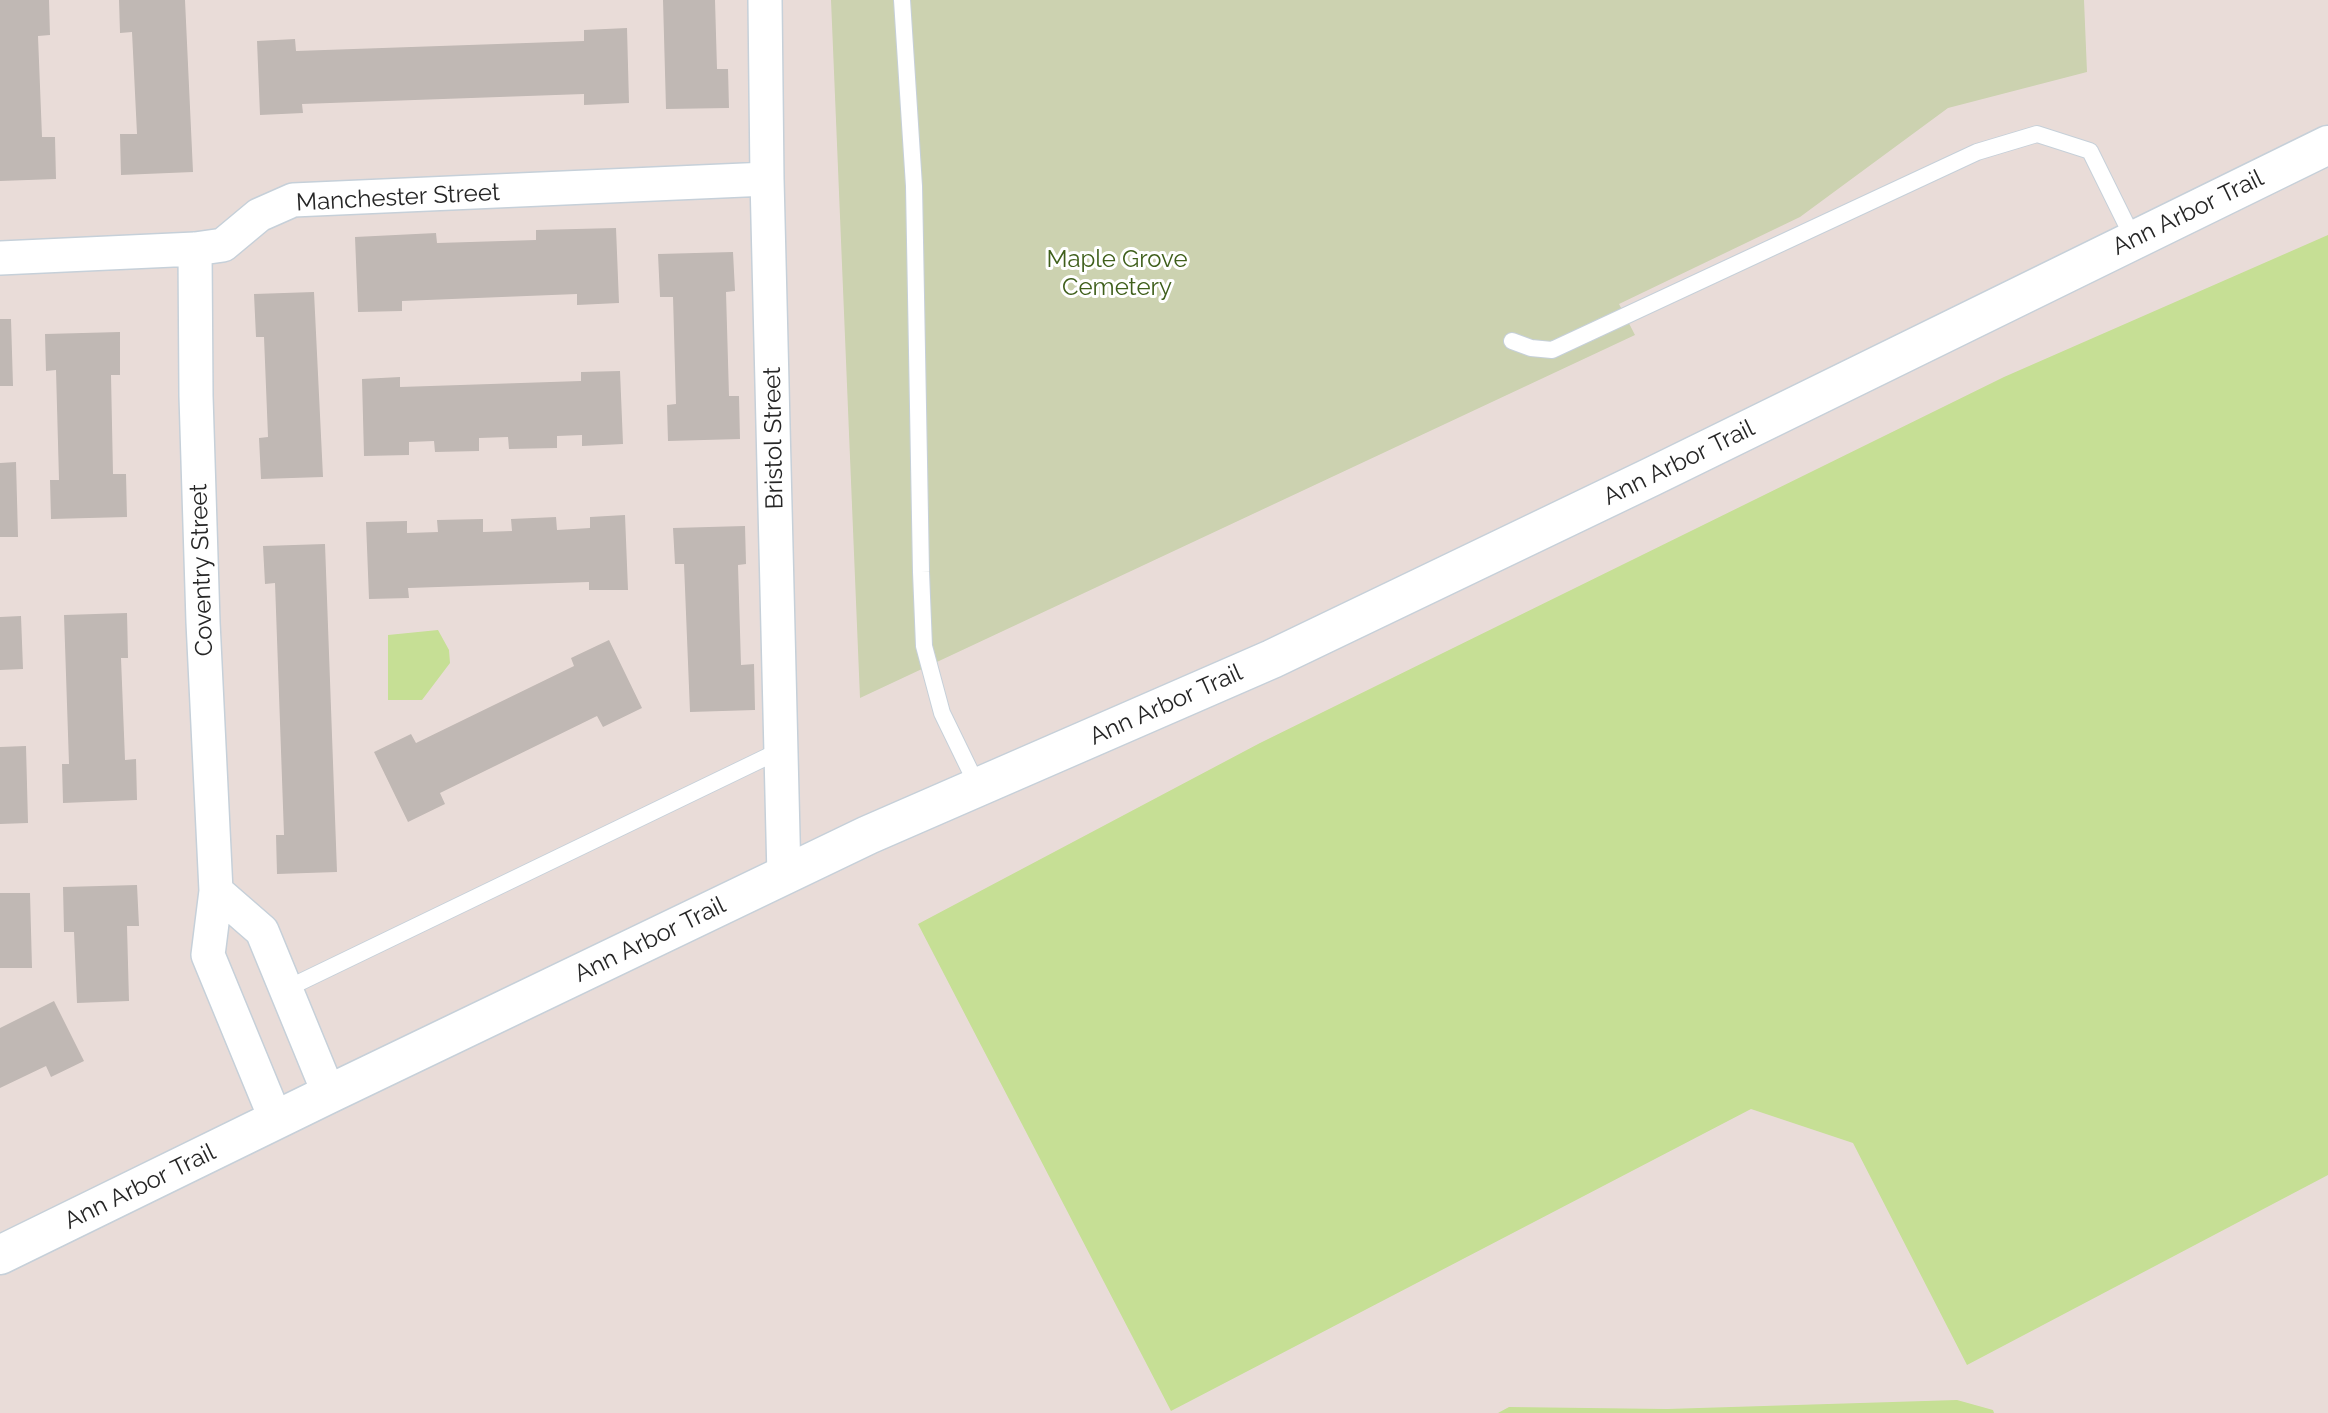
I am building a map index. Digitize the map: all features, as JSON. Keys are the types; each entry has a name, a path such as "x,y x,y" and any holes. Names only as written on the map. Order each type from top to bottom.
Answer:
{"street":[{"name":"Bristol Street","path":"765,0 784,876"},
{"name":"Ann Arbor Trail","path":"0,1255 868,835 1285,653 2328,145"},
{"name":"Manchester Street","path":"0,258 195,249 223,245 259,215 293,200 767,179"},
{"name":"Coventry Street","path":"195,249 202,595 216,891 208,955 276,1120"},
{"path":"216,891 262,931 329,1094"}],"lane":[{"path":"902,0 914,186 921,572 925,646 942,713 978,787"},
{"path":"1512,341 1531,348 1552,350 1977,152 2036,134 2090,151 2134,240"},
{"path":"286,989 781,750"}],"green space":[{"name":"Maple Grove Cemetery","path":"831,0 2084,0 2087,72 1948,108 1800,217 1619,304 1635,335 860,698"},
{"path":"2328,235 2328,1175 1967,1365 1853,1143 1751,1109 1171,1411 918,924 1260,743 2004,377"},
{"path":"438,630 449,650 450,663 422,700 388,700 388,635"},
{"path":"1957,1400 1993,1410 1994,1413 1498,1413 1509,1407 1667,1409"}],"building":[{"path":"0,0 49,0 50,35 38,36 42,137 55,137 56,179 0,181"},
{"path":"119,0 185,0 193,172 121,175 120,134 137,134 132,32 120,33"},
{"path":"663,0 715,0 717,69 728,69 729,108 666,109"},
{"path":"627,28 629,103 584,105 584,94 302,104 303,113 260,115 257,41 295,39 296,51 584,41 584,30"},
{"path":"616,228 619,303 577,305 577,294 402,301 402,311 358,312 355,237 436,233 437,243 536,240 536,230"},
{"path":"733,252 735,291 726,292 729,396 739,396 740,439 668,441 667,405 676,404 673,297 660,297 658,254"},
{"path":"314,292 323,477 261,479 259,438 268,437 264,337 256,337 254,294"},
{"path":"0,319 11,319 13,386 0,386"},
{"path":"120,332 120,375 111,375 113,474 126,474 127,517 51,519 50,480 59,480 56,370 46,371 45,334"},
{"path":"620,371 623,444 582,446 582,435 557,436 557,448 509,449 508,437 479,438 479,451 435,452 434,441 409,442 409,455 364,456 362,379 400,377 400,387 581,381 581,372"},
{"path":"16,462 18,537 0,537 0,463"},
{"path":"625,515 628,590 589,590 589,582 408,588 409,598 369,599 366,522 407,521 407,533 438,532 437,520 483,519 483,532 512,531 511,519 556,517 557,530 590,528 590,517"},
{"path":"745,526 746,564 738,565 741,665 754,664 755,710 690,712 684,564 675,564 673,528"},
{"path":"325,544 337,872 277,874 276,835 284,835 275,583 265,584 263,546"},
{"path":"127,613 128,658 121,658 125,760 136,759 137,800 63,803 62,764 69,764 64,615"},
{"path":"21,616 23,669 0,670 0,617"},
{"path":"609,640 642,708 603,727 597,716 440,793 445,804 408,822 374,752 411,734 416,743 574,666 571,658"},
{"path":"26,746 28,823 0,824 0,747"},
{"path":"137,885 139,926 127,926 129,1001 77,1003 74,932 64,932 63,887"},
{"path":"0,893 30,893 32,968 0,968"},
{"path":"54,1001 84,1061 51,1077 46,1066 0,1088 0,1028"}]}
